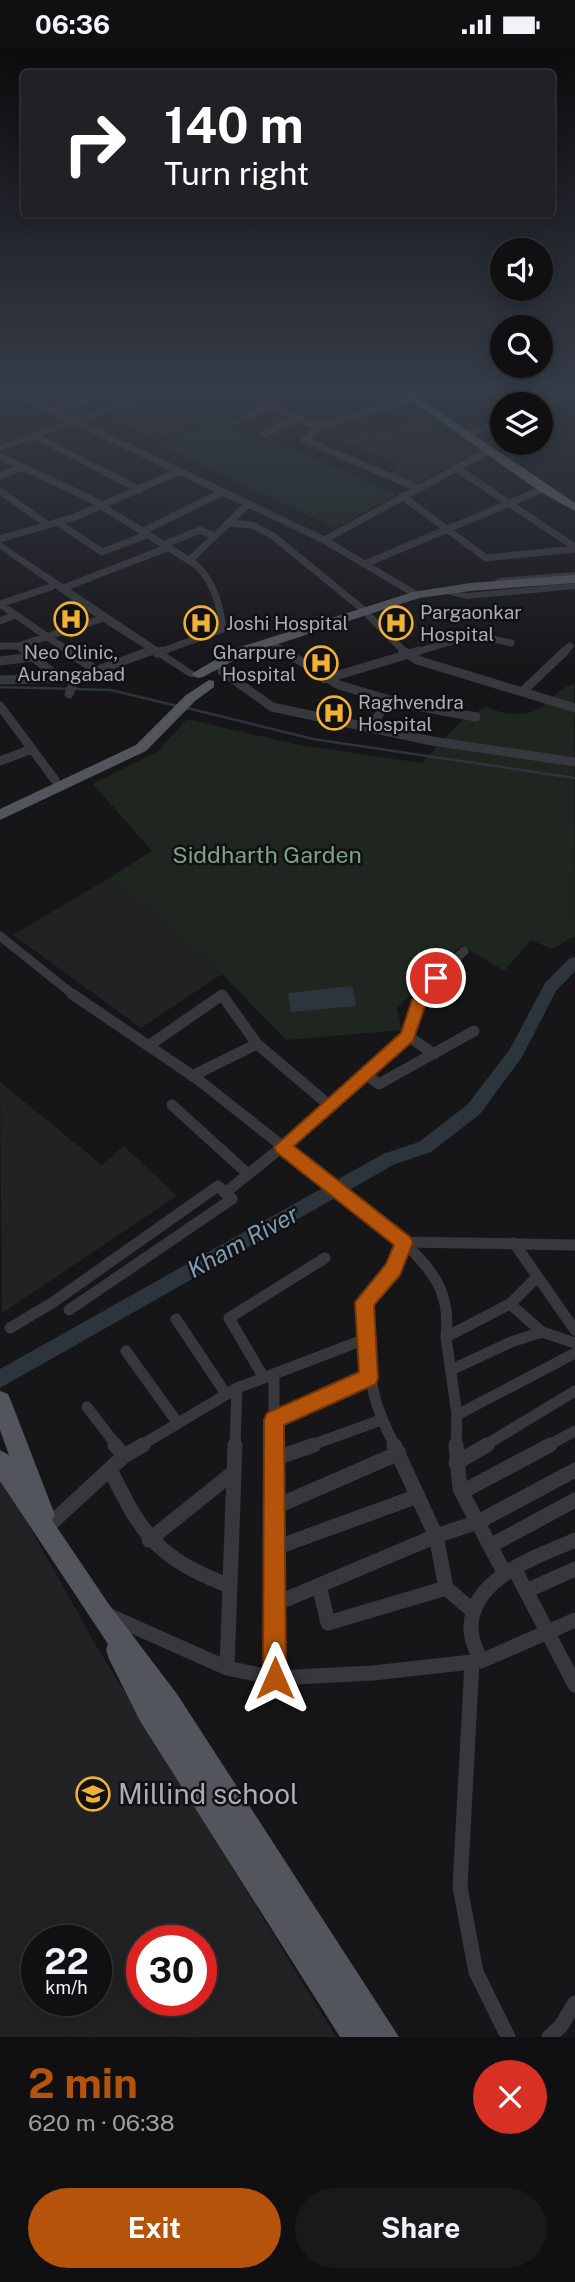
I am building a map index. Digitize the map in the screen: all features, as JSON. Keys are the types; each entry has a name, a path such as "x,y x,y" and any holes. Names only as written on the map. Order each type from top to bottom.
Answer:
{"highway":[{"path":"535,484 575,508"},
{"path":"548,484 575,502"}],"main road":[{"path":"192,683 214,678 246,657 410,597 575,581"},
{"path":"0,815 141,748 155,738 192,683 239,652 367,613 450,592"},
{"path":"192,683 208,674 214,678"},
{"path":"0,805 133,742 172,713"},
{"path":"1,1404 50,1536"},
{"path":"0,1461 99,1612 168,1703 384,2037"},
{"path":"99,1612 149,1712 357,2037"}],"street":[{"path":"0,680 76,678 223,629 220,606 205,573 103,506 57,484"},
{"path":"128,484 140,490"},
{"path":"0,539 103,506 153,484"},
{"path":"206,484 367,563 392,580 410,597"},
{"path":"407,484 417,488"},
{"path":"324,540 425,484"},
{"path":"480,484 575,548"},
{"path":"367,563 543,489"},
{"path":"0,491 103,552 223,492"},
{"path":"402,496 449,528 486,558 575,548"},
{"path":"189,561 248,504"},
{"path":"228,523 252,525 273,536 367,613 417,660 575,708"},
{"path":"63,588 115,570 201,530 214,536"},
{"path":"0,545 63,588 100,619"},
{"path":"0,551 153,652 192,683"},
{"path":"392,580 410,597"},
{"path":"450,592 467,596 575,581"},
{"path":"0,604 51,587"},
{"path":"0,604 44,637 97,671"},
{"path":"0,621 15,615"},
{"path":"0,646 18,646 100,619"},
{"path":"325,679 473,635 511,643"},
{"path":"18,646 52,672 51,679"},
{"path":"276,646 325,679 389,700 476,717"},
{"path":"522,692 570,646"},
{"path":"0,661 32,657"},
{"path":"69,694 76,678"},
{"path":"214,678 272,707 369,729 575,762"},
{"path":"369,729 389,700"},
{"path":"0,706 55,780"},
{"path":"0,761 32,749"},
{"path":"0,936 81,1001 192,1076 404,1242 440,1285 450,1315 446,1337 453,1369 457,1416 456,1463 462,1492 490,1546 526,1591 575,1685"},
{"path":"225,1193 282,1147 408,1036 417,1004 436,978 464,951"},
{"path":"148,1045 222,995 257,1044 329,1105"},
{"path":"365,1074 379,1084 474,1031"},
{"path":"408,1036 434,1053"},
{"path":"192,1076 257,1044"},
{"path":"172,1105 248,1174"},
{"path":"10,1328 52,1303 218,1186 232,1199 69,1310"},
{"path":"404,1242 575,1245"},
{"path":"404,1242 394,1269 365,1302 369,1378 381,1420 400,1454 436,1536 446,1588 473,1611"},
{"path":"514,1243 575,1330"},
{"path":"275,1678 274,1420 269,1376 229,1318 325,1258"},
{"path":"446,1337 510,1304 537,1277"},
{"path":"510,1304 541,1332 575,1343"},
{"path":"176,1319 231,1391 234,1472 227,1668"},
{"path":"453,1369 511,1342 541,1332"},
{"path":"50,1536 110,1469 177,1422 231,1391 368,1338"},
{"path":"126,1351 177,1422"},
{"path":"457,1416 575,1353"},
{"path":"274,1420 369,1378"},
{"path":"456,1463 575,1391"},
{"path":"87,1406 124,1457"},
{"path":"274,1459 381,1420"},
{"path":"462,1492 575,1431"},
{"path":"275,1507 400,1454"},
{"path":"110,1469 126,1504 149,1540 194,1573 230,1586"},
{"path":"275,1604 436,1536 478,1522 575,1470"},
{"path":"149,1540 234,1472"},
{"path":"275,1548 418,1496"},
{"path":"490,1546 575,1500"},
{"path":"508,2037 476,1972 460,1887 476,1662 471,1633 473,1611 483,1591 510,1572 575,1540"},
{"path":"526,1591 575,1569"},
{"path":"319,1585 328,1623 446,1588"},
{"path":"99,1612 132,1624 227,1668 275,1678 373,1673 476,1662 575,1620"},
{"path":"558,2033 575,2003"}],"shaded area":[{"path":"109,878 222,974 141,1028 13,935"},
{"path":"352,986 356,1006 291,1012 288,993"},
{"path":"0,1082 102,1165 124,1146 177,1196 2,1313"},
{"name":"Millind school","path":"0,1474 97,1647 336,2037 0,2037"}],"green space":[{"path":"242,484 371,484 396,495 334,528"},
{"name":"Siddharth Garden","path":"574,684 575,936 552,949 531,940 504,971 462,945 397,1008 402,1030 286,1040 222,974 109,878 152,851 93,784 157,752 187,719 300,745 422,763 463,719 487,707 511,714 531,712 542,707 562,689"}],"waterway":[{"path":"0,687 111,690 177,706"},
{"path":"187,708 313,739 575,778"},
{"name":"Kham River","path":"0,1379 389,1159 425,1147 474,1109 516,1053 550,987 575,962"}],"place":[{"name":"Neo Clinic, Aurangabad","path":"71,619"},
{"name":"Joshi Hospital","path":"201,623"},
{"name":"Pargaonkar Hospital","path":"396,623"},
{"name":"Gharpure Hospital","path":"321,663"},
{"name":"Raghvendra Hospital","path":"334,713"},
{"name":"Millind school","path":"93,1794"}],"route":[{"path":"275,1678 274,1420 369,1378 365,1302 394,1269 404,1242 282,1147 408,1036 417,1004 436,978"}]}
